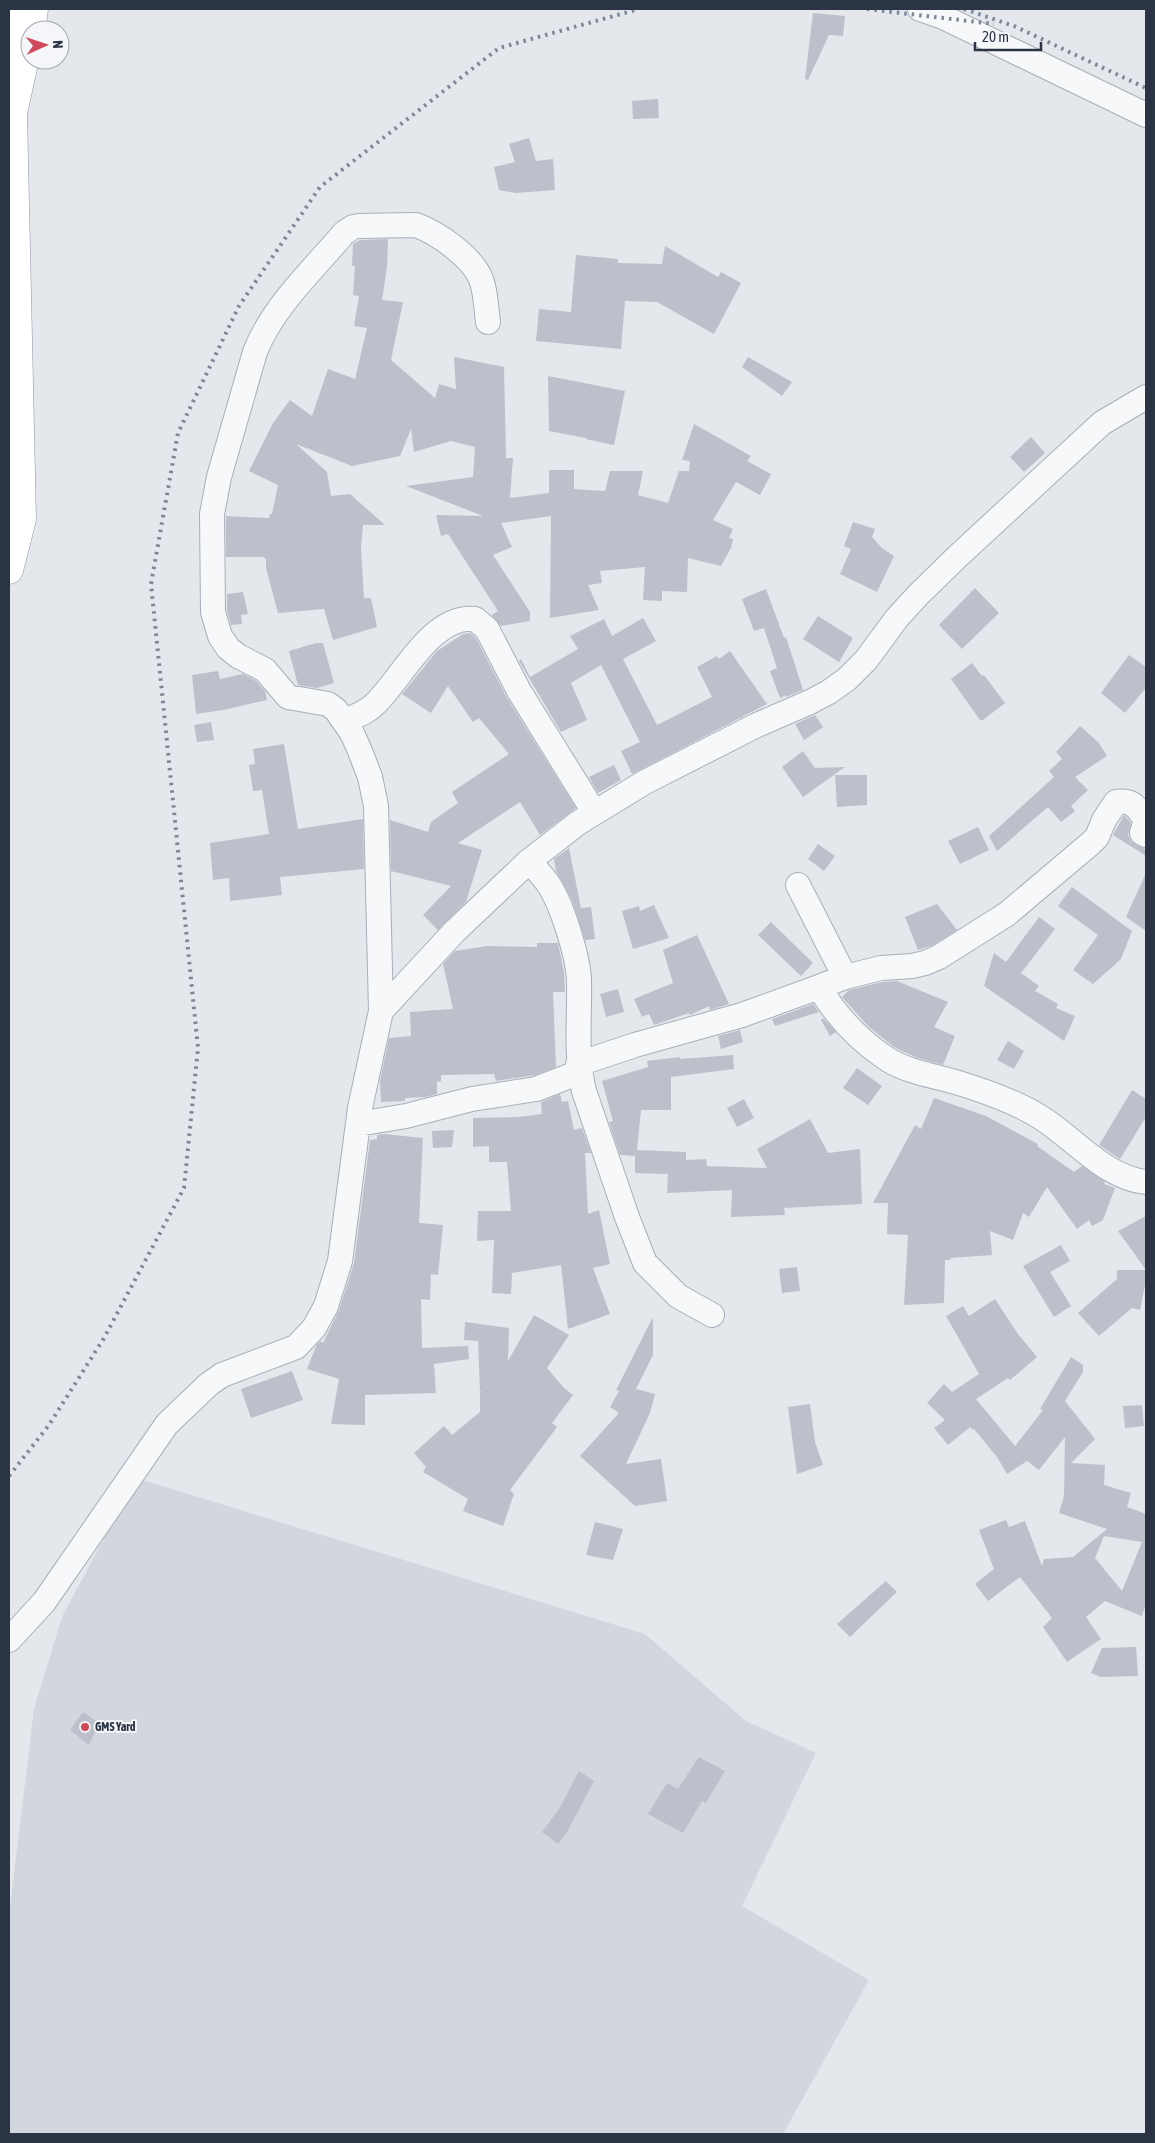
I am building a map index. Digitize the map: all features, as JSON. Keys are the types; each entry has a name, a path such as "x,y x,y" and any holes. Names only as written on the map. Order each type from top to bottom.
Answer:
{"highway":[{"path":"9,9 22,520 9,570"},
{"path":"13,113 22,70"}],"street":[{"path":"920,9 943,17 1146,115"},
{"path":"9,1640 44,1602 167,1424 209,1384 222,1375 296,1347 314,1328 326,1306 340,1262 358,1124 381,1011 376,806 370,777 352,733 344,721 328,704 288,697 266,670 238,656 228,648 220,636 213,612 212,514 219,477 255,352 261,337 277,312 344,232 359,226 416,226 424,228 453,247 469,261 480,277 488,322"},
{"path":"381,1011 454,932 549,844 594,812 654,777 757,725 810,702 829,692 847,679 866,660 897,618 958,556 1102,423 1146,397"},
{"path":"344,721 364,713 376,704 407,662 425,643 459,620 475,619 486,629 519,691 594,812"},
{"path":"358,1124 406,1116 466,1100 536,1089 579,1068 635,1045 742,1015 844,977 881,968 902,968 925,963 993,924 1054,877 1097,837 1104,820 1116,802 1126,800 1135,804 1146,820 1142,833 1146,835"},
{"path":"529,861 548,884 555,896 577,962 579,979 579,1068 584,1091 627,1217 645,1263 678,1296 712,1315"},
{"path":"798,884 844,977"},
{"path":"820,987 841,1018 870,1047 890,1060 918,1072 954,1082 1019,1106 1040,1116 1102,1163 1131,1179 1146,1182"}],"shaded area":[{"path":"136,1478 645,1634 746,1721 816,1753 742,1906 869,1980 783,2134 9,2134 9,1915 34,1709 62,1617"}],"building":[{"path":"813,13 845,16 843,36 829,35 808,80 805,79"},
{"path":"658,99 659,118 633,119 632,101"},
{"path":"529,138 536,161 553,159 555,190 516,193 499,190 494,167 515,162 509,144"},
{"path":"388,239 387,267 382,300 403,302 391,360 435,398 439,384 456,389 454,357 504,367 506,458 513,458 510,498 549,493 549,470 574,470 574,489 605,491 610,471 643,471 638,495 668,503 679,471 689,471 690,461 682,460 694,424 751,456 747,461 771,474 760,495 736,482 713,520 733,529 729,538 733,539 731,548 721,566 688,558 687,592 662,591 662,601 643,600 645,567 600,571 602,583 588,585 599,610 550,618 551,516 501,523 512,547 493,555 530,612 530,621 501,626 492,615 498,611 448,534 441,536 436,515 483,516 406,486 473,477 475,447 451,441 414,452 411,429 400,456 352,466 296,444 327,472 331,496 350,494 385,525 363,525 361,548 364,598 371,598 377,627 333,640 324,609 278,613 266,568 266,559 263,557 226,557 226,516 269,518 270,514 272,514 278,485 249,471 273,423 290,400 312,416 328,369 355,379 367,328 354,326 359,296 353,295 355,266 352,266 353,244 360,240"},
{"path":"665,246 718,277 721,272 741,283 714,334 657,302 625,301 621,349 536,341 539,309 571,312 576,255 618,259 618,263 662,264"},
{"path":"748,357 792,382 782,396 742,367"},
{"path":"548,376 625,391 614,445 549,431"},
{"path":"1031,437 1045,453 1024,472 1010,457"},
{"path":"853,522 875,529 872,537 882,548 894,556 877,592 840,574 851,549 844,546"},
{"path":"975,588 999,613 962,649 939,625"},
{"path":"766,589 784,638 786,637 803,690 780,698 770,671 777,668 764,628 754,631 742,599"},
{"path":"243,592 248,614 241,615 242,624 231,625 227,610 227,594"},
{"path":"818,616 853,638 839,662 803,639"},
{"path":"643,618 656,641 623,659 657,725 712,697 697,667 717,656 719,659 730,651 767,704 632,774 621,751 640,742 601,665 571,683 587,720 561,732 519,661 521,659 530,677 578,649 570,636 604,619 612,636"},
{"path":"470,633 476,638 507,698 576,808 540,835 520,802 458,843 482,850 466,902 438,930 423,915 451,886 391,871 390,820 428,832 431,822 458,803 452,792 509,754 479,718 473,722 448,686 431,713 402,694 437,651 463,634"},
{"path":"316,643 323,643 334,683 317,688 298,685 289,651"},
{"path":"1129,655 1146,667 1146,688 1125,713 1101,693"},
{"path":"972,663 982,676 984,675 1005,703 983,720 980,720 951,679"},
{"path":"218,671 220,679 243,674 256,681 265,691 267,700 196,714 192,675"},
{"path":"815,715 823,727 804,740 795,724"},
{"path":"211,722 214,740 197,742 194,725"},
{"path":"1080,726 1099,743 1107,756 1075,777 1088,790 1071,806 1075,811 1061,822 1048,807 997,851 989,836 1054,777 1049,771 1062,759 1056,752"},
{"path":"284,744 298,829 363,819 364,869 280,877 282,895 230,901 229,878 213,880 210,843 269,834 262,790 253,791 249,765 255,764 253,749"},
{"path":"803,751 815,768 845,767 803,797 782,767"},
{"path":"614,765 621,780 598,793 589,777"},
{"path":"835,775 867,775 867,805 837,807"},
{"path":"1124,815 1131,823 1128,835 1131,841 1146,849 1146,856 1113,835"},
{"path":"978,827 989,850 960,864 948,841"},
{"path":"818,844 835,856 824,871 808,859"},
{"path":"569,848 581,908 591,907 595,939 585,940 572,900 556,871 554,859"},
{"path":"1146,873 1146,931 1126,917"},
{"path":"1072,887 1132,931 1121,959 1093,984 1073,970 1098,935 1058,906"},
{"path":"937,904 957,930 933,945 918,950 905,917"},
{"path":"654,905 669,938 633,949 622,911 639,906 640,911"},
{"path":"1039,917 1055,929 1021,973 1039,986 1035,991 1058,1004 1056,1008 1075,1016 1064,1041 984,986 994,953 1006,962"},
{"path":"771,922 813,963 801,976 758,935"},
{"path":"697,935 729,1004 710,1010 709,1006 690,1015 689,1013 654,1025 649,1014 642,1017 634,999 673,983 663,950"},
{"path":"537,943 558,943 564,972 565,992 553,992 556,1067 535,1075 496,1081 494,1074 441,1075 441,1081 437,1082 437,1094 426,1097 405,1098 405,1101 381,1102 380,1081 389,1038 411,1036 410,1012 453,1009 443,964 455,951 487,946 537,947"},
{"path":"897,981 948,1002 934,1027 955,1036 943,1065 915,1057 894,1047 868,1026 842,997 849,990 883,982"},
{"path":"618,989 624,1012 606,1017 600,994"},
{"path":"813,1004 819,1012 775,1026 772,1019"},
{"path":"823,1018 836,1032 830,1036 821,1020"},
{"path":"740,1030 743,1042 721,1049 718,1036"},
{"path":"1008,1041 1024,1051 1014,1069 997,1060"},
{"path":"733,1055 734,1069 671,1077 671,1110 641,1110 637,1150 686,1152 686,1160 706,1159 707,1166 767,1168 757,1149 810,1119 828,1153 860,1149 862,1204 784,1208 785,1215 731,1217 732,1190 667,1193 668,1174 635,1173 635,1156 620,1155 609,1122 613,1121 602,1081 648,1067 647,1061 680,1057 680,1059"},
{"path":"857,1068 882,1086 868,1105 843,1088"},
{"path":"1132,1090 1146,1099 1146,1117 1120,1159 1099,1145"},
{"path":"560,1094 562,1102 568,1101 574,1130 582,1128 591,1153 585,1153 588,1214 599,1210 610,1264 593,1268 610,1314 568,1329 561,1265 512,1273 511,1294 492,1293 494,1240 477,1241 478,1211 511,1211 507,1162 489,1162 489,1146 473,1147 473,1118 518,1117 542,1114 541,1102"},
{"path":"934,1098 986,1116 1038,1144 1037,1146 1074,1172 1082,1166 1105,1182 1104,1184 1115,1188 1103,1220 1092,1226 1089,1220 1077,1229 1047,1187 1029,1217 1023,1213 1013,1240 990,1231 992,1255 945,1260 944,1303 904,1305 908,1235 887,1234 888,1203 873,1203 915,1125 921,1129"},
{"path":"744,1099 754,1118 737,1127 727,1108"},
{"path":"454,1130 452,1147 433,1148 432,1131"},
{"path":"377,1135 423,1138 419,1223 443,1225 438,1275 431,1274 430,1300 421,1299 422,1348 468,1346 469,1359 434,1364 436,1393 365,1395 365,1425 331,1424 339,1379 307,1369 317,1344 321,1341 323,1343 339,1310 354,1263 370,1140 377,1139"},
{"path":"1146,1216 1146,1270 1118,1231"},
{"path":"1061,1245 1070,1261 1050,1272 1071,1306 1054,1317 1023,1266"},
{"path":"797,1267 800,1291 782,1293 779,1269"},
{"path":"1117,1270 1146,1270 1140,1310 1132,1308 1099,1336 1078,1313 1117,1279"},
{"path":"995,1299 1018,1334 1037,1357 1010,1380 1008,1378 976,1399 1015,1446 1043,1410 1040,1409 1071,1357 1083,1365 1083,1372 1065,1401 1095,1439 1071,1463 1105,1465 1104,1485 1131,1493 1127,1507 1146,1514 1146,1605 1142,1615 1144,1617 1105,1601 1086,1617 1101,1639 1067,1662 1043,1627 1052,1618 1020,1577 988,1601 975,1584 994,1569 979,1530 1006,1520 1009,1527 1025,1521 1042,1566 1044,1559 1073,1557 1107,1529 1059,1513 1064,1496 1065,1437 1039,1470 1027,1461 1007,1474 997,1457 974,1429 970,1427 948,1445 934,1428 945,1420 927,1403 944,1384 952,1392 979,1374 946,1316 963,1306 969,1316","holes":["1104,1536 1142,1542 1122,1591 1095,1558"]},
{"path":"534,1315 569,1335 547,1368 564,1388 573,1395 552,1423 557,1427 510,1490 514,1494 503,1526 463,1511 468,1499 423,1472 426,1467 414,1453 444,1426 452,1435 480,1412 481,1391 478,1341 464,1340 465,1322 509,1328 508,1361"},
{"path":"653,1317 653,1355 636,1389 655,1394 650,1413 626,1464 661,1459 667,1501 635,1506 580,1456 619,1413 610,1407 619,1391 616,1390"},
{"path":"292,1371 303,1400 251,1418 241,1389"},
{"path":"810,1404 815,1442 823,1465 797,1474 788,1407"},
{"path":"1142,1405 1144,1426 1125,1428 1123,1406"},
{"path":"595,1522 623,1529 613,1560 586,1555"},
{"path":"886,1581 897,1592 850,1637 837,1624"},
{"path":"1136,1647 1138,1676 1101,1677 1091,1673 1102,1648"},
{"name":"GMS Yard","path":"83,1712 99,1723 89,1745 70,1730"},
{"path":"699,1757 725,1771 706,1803 702,1801 683,1833 648,1814 667,1783 678,1789"},
{"path":"579,1771 594,1781 567,1832 558,1844 542,1832 559,1809"}],"railway":[{"path":"9,1476 49,1425 104,1338 184,1188 198,1048 151,584 178,433 239,306 320,187 499,48 639,9"},
{"path":"867,9 994,24"},
{"path":"964,9 1014,26 1146,88"}],"place":[{"name":"GMS Yard","path":"85,1727"}]}
